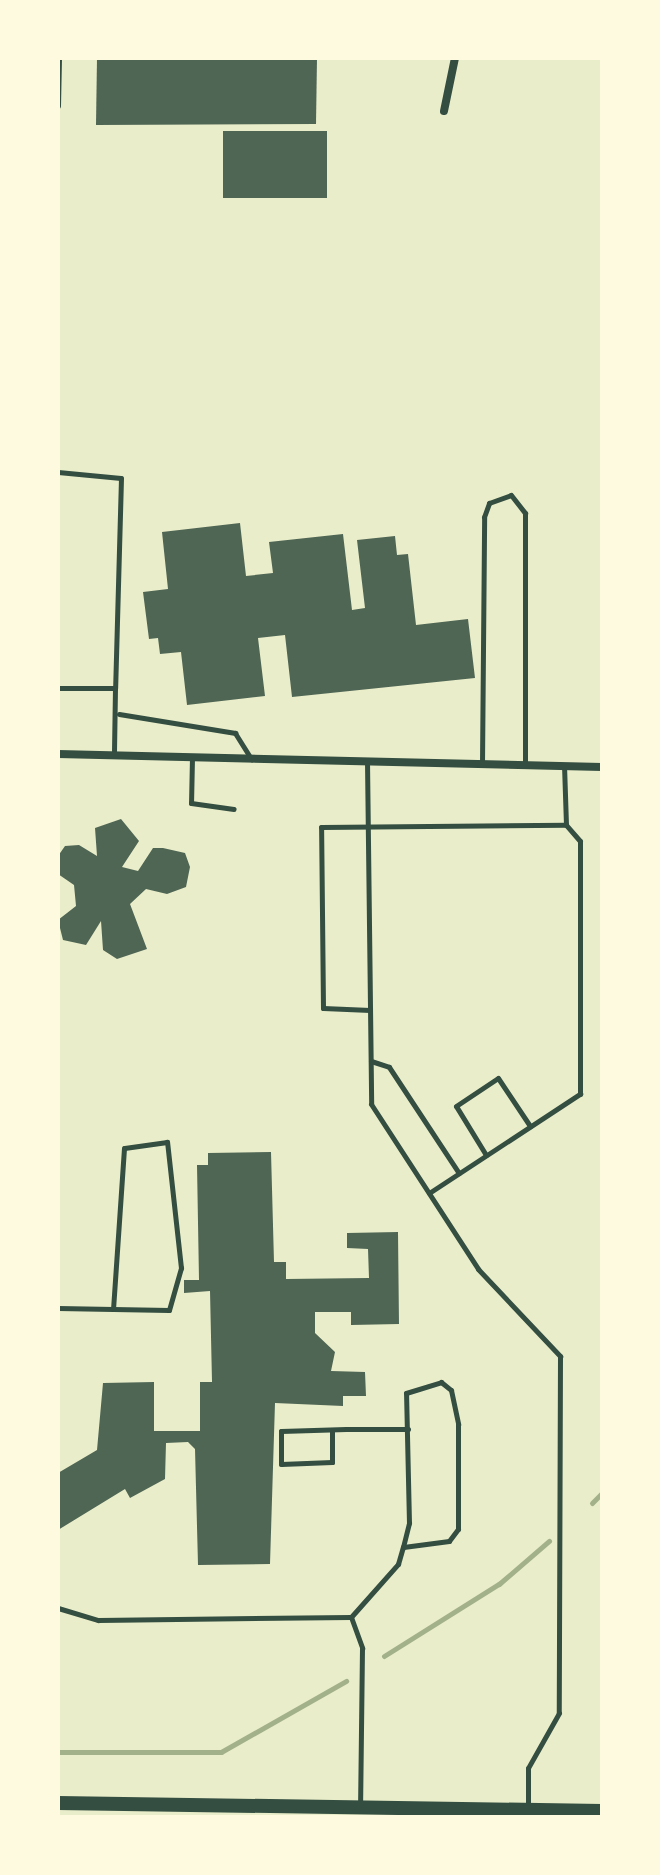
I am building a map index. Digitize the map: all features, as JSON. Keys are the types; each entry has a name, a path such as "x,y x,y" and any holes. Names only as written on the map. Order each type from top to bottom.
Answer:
{"main road":[{"path":"58,1803 360,1808 462,1814 602,1811"}],"street":[{"path":"444,111 455,58"},
{"path":"58,754 602,767"}],"lane":[{"path":"58,106 59,58"},
{"path":"58,472 121,478 115,688 119,714 114,755"},
{"path":"482,764 484,517 489,503 511,495 525,513 525,765"},
{"path":"58,688 115,688"},
{"path":"119,714 235,733 251,759"},
{"path":"192,757 191,803 234,809"},
{"path":"367,761 371,1104 478,1269 560,1356 559,1713 528,1768 528,1811"},
{"path":"429,1193 580,1094 580,841 566,825 564,766"},
{"path":"370,1010 323,1008 321,827 566,825"},
{"path":"371,1061 389,1067 459,1173"},
{"path":"486,1155 456,1106 498,1078 530,1126"},
{"path":"58,1308 113,1309 169,1310 181,1268 172,1148 133,1144 123,1159 113,1309"},
{"path":"58,1608 98,1620 351,1617 373,1598 403,1547 412,1385 441,1382 451,1390 458,1529 449,1541 403,1547"},
{"path":"332,1430 332,1462 281,1464 281,1431 332,1430 408,1429"},
{"path":"351,1617 362,1648 360,1808"}],"building":[{"path":"97,58 317,58 316,124 96,125"},
{"path":"223,131 327,131 327,198 223,198"},
{"path":"240,523 246,576 273,573 269,542 343,534 352,610 365,608 357,540 395,536 397,555 408,554 416,625 468,619 475,678 292,697 285,635 258,638 265,696 187,705 181,652 160,654 158,638 149,639 143,592 168,589 162,532"},
{"path":"121,819 139,841 122,867 138,871 153,848 163,848 185,853 190,867 186,887 167,894 146,889 130,904 147,949 117,959 103,950 101,921 86,945 63,940 58,920 76,906 74,885 58,874 58,856 65,846 79,845 97,856 95,828"},
{"path":"271,1152 274,1262 286,1262 286,1279 369,1278 368,1249 347,1248 347,1233 398,1232 399,1324 351,1325 351,1312 315,1312 315,1333 335,1352 331,1371 365,1372 366,1396 343,1396 343,1406 275,1403 270,1564 198,1565 195,1449 188,1442 166,1443 165,1479 130,1498 125,1489 58,1530 58,1473 97,1450 103,1383 154,1382 154,1431 200,1431 200,1382 212,1382 210,1291 184,1293 184,1280 199,1280 197,1165 208,1165 208,1153"}],"waterway":[{"path":"592,1503 602,1493"},
{"path":"384,1656 499,1584 549,1541"},
{"path":"58,1752 221,1752 346,1681"}]}
